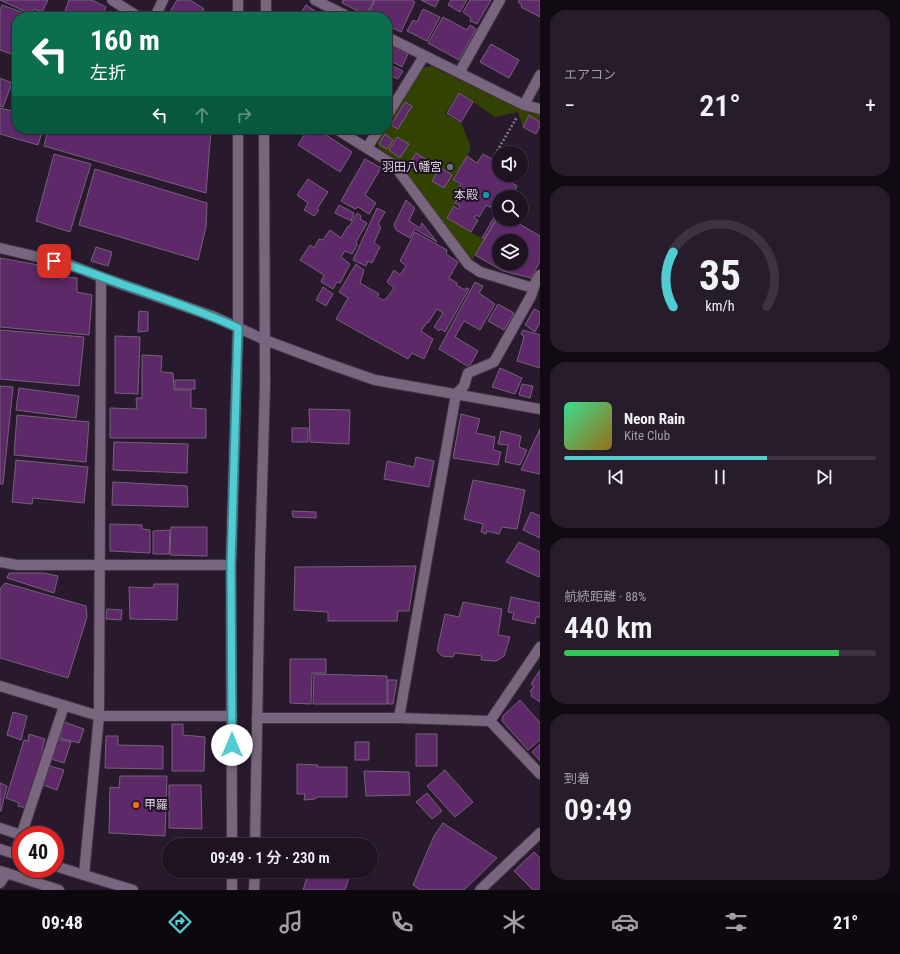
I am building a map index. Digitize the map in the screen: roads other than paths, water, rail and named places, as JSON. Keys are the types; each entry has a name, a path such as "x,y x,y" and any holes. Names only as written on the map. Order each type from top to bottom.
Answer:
{"street":[{"path":"112,0 131,12"},
{"path":"157,12 163,0"},
{"path":"238,0 238,12"},
{"path":"266,0 266,12"},
{"path":"315,0 339,12"},
{"path":"459,73 500,0"},
{"path":"392,40 524,105 540,109"},
{"path":"392,108 424,56"},
{"path":"524,105 540,75"},
{"path":"232,838 231,565 238,328 238,134"},
{"path":"255,838 265,340 264,134"},
{"path":"344,134 394,165 468,264 480,272 533,288"},
{"path":"368,148 376,134"},
{"path":"0,248 68,264 215,317 265,340 375,380 540,409"},
{"path":"398,718 456,394 464,386 468,373 494,362 531,296 533,288 540,275"},
{"path":"84,875 99,716 101,277"},
{"path":"0,562 17,565 231,565"},
{"path":"490,721 540,647"},
{"path":"0,686 99,716 232,716"},
{"path":"24,826 64,706"},
{"path":"257,718 398,718 490,721 540,774"},
{"path":"0,828 12,832"},
{"path":"480,890 540,833"},
{"path":"0,849 12,853"},
{"path":"64,869 133,890"},
{"path":"0,883 3,872 58,890"},
{"path":"232,878 232,890"},
{"path":"254,890 255,878"}],"place":[{"name":"羽田八幡宮","path":"450,167"},
{"name":"本殿","path":"486,195"},
{"name":"甲羅","path":"136,805"}]}
